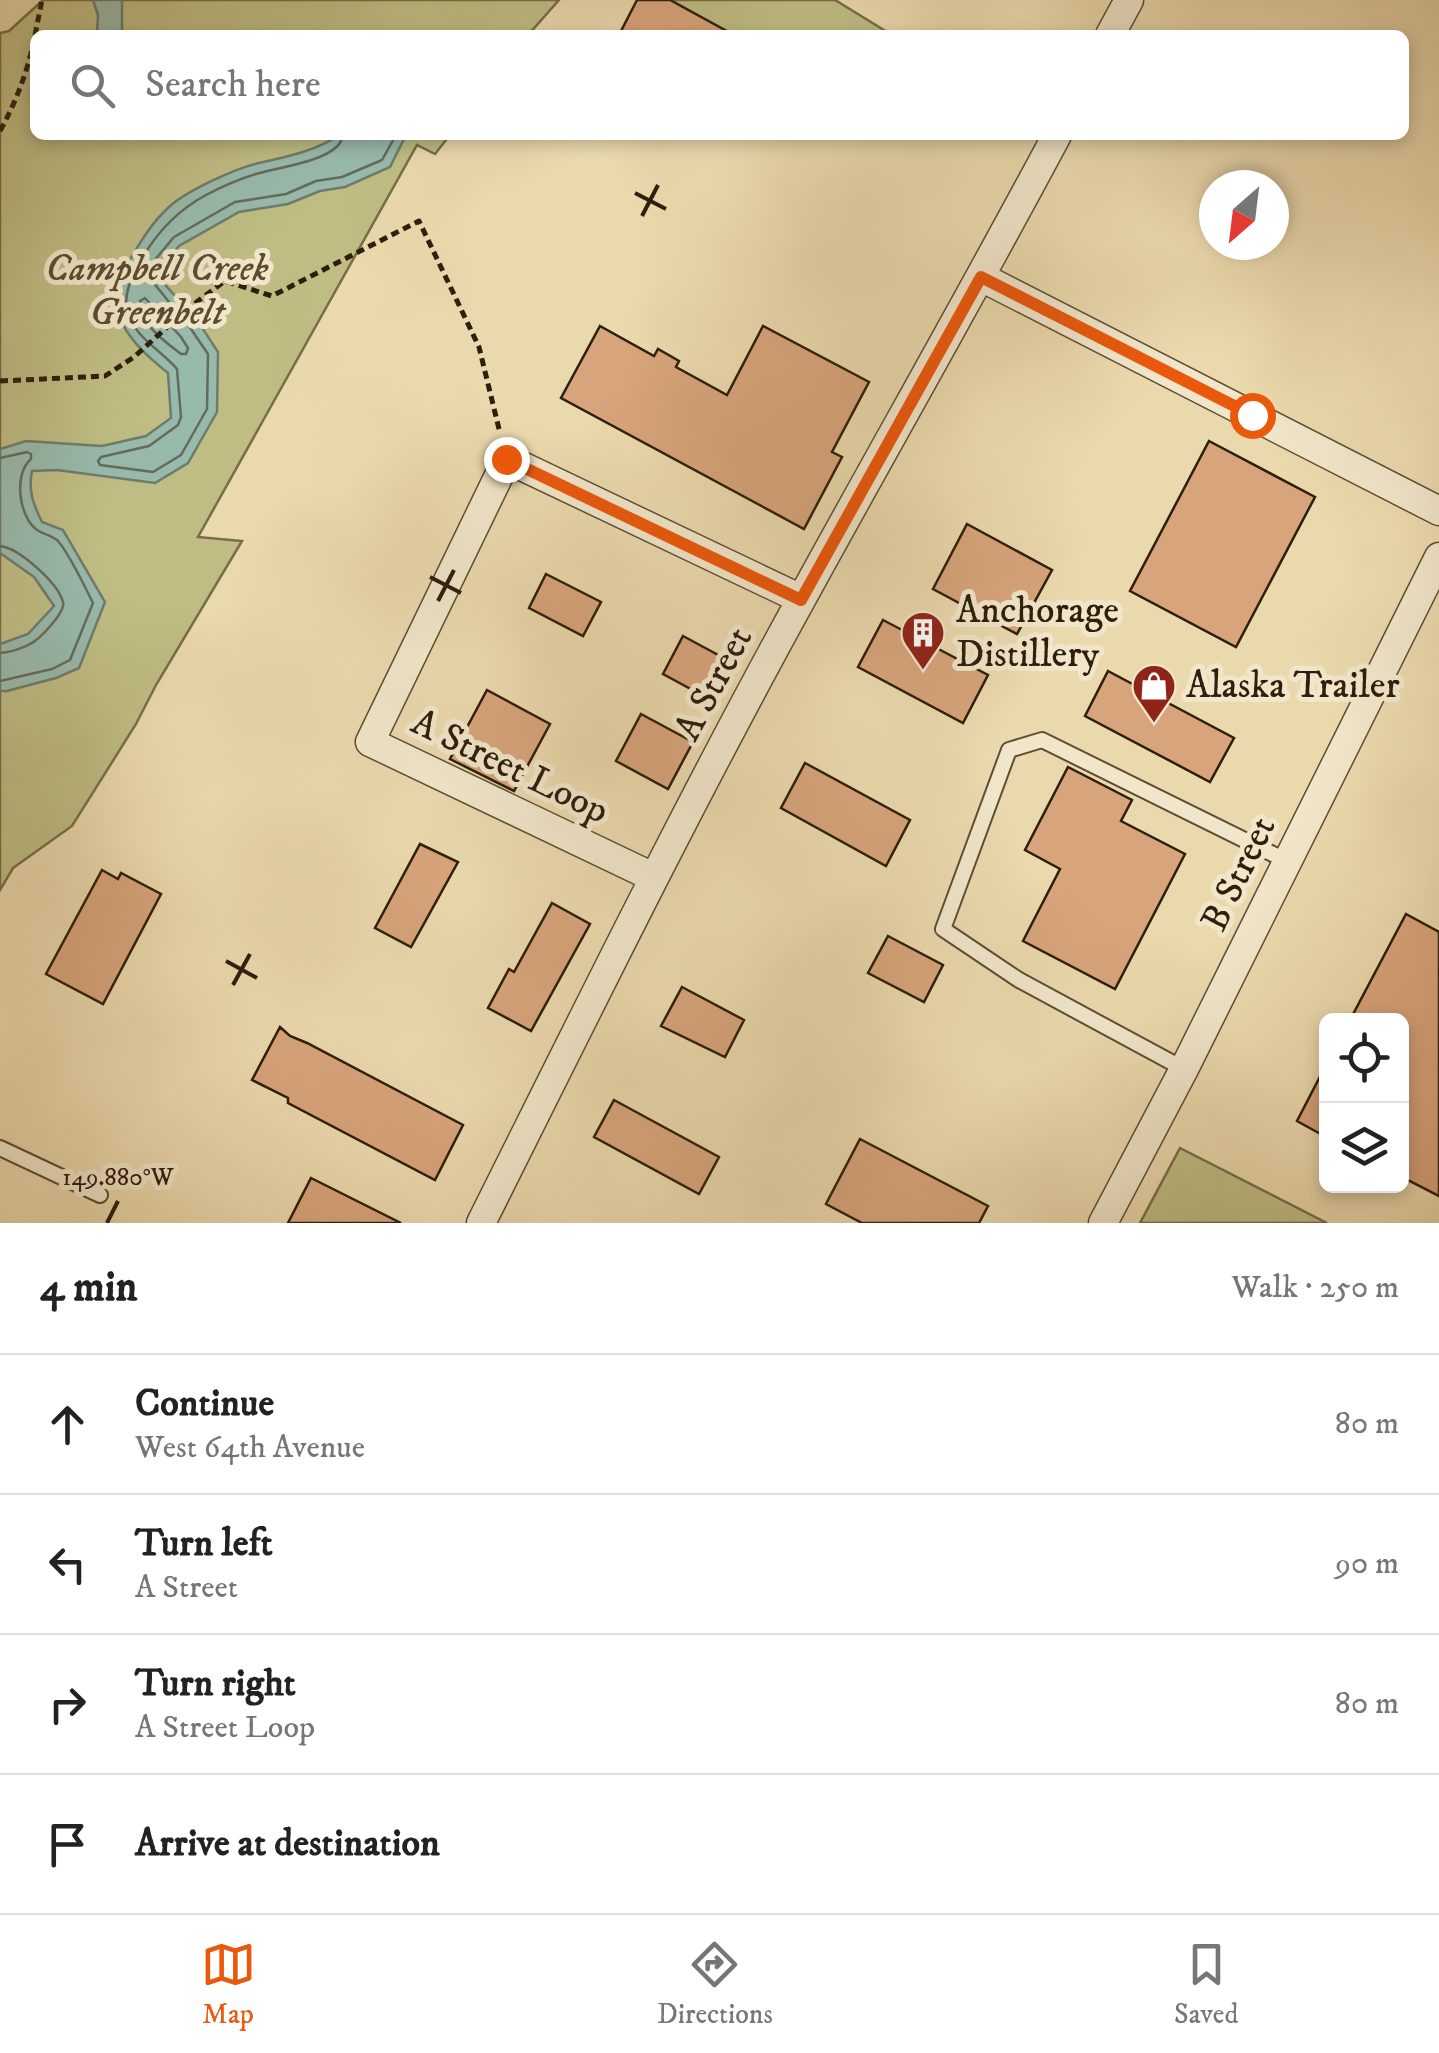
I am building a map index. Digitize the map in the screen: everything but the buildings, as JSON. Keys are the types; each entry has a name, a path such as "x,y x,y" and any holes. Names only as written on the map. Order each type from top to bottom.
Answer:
{"street":[{"path":"1113,30 1129,0"},
{"name":"A Street","path":"482,1223 653,877 1054,140"},
{"path":"981,277 1439,511"},
{"path":"506,459 801,600"},
{"name":"A Street Loop","path":"506,459 370,742 653,877"},
{"name":"B Street","path":"1104,1223 1439,556"}],"lane":[{"path":"1184,1068 1020,980 942,929 1009,750 1042,740 1287,861"},
{"path":"0,1148 100,1196"}],"path":[{"path":"36,30 42,0"},
{"path":"0,130 15,104 30,62"},
{"path":"0,381 105,376 134,357 225,281 272,296 420,221 480,347 506,459"}],"green space":[{"name":"Campbell Creek Greenbelt","path":"43,0 559,0 532,30 30,30 30,140 446,140 435,154 417,145 198,537 242,541 136,724 72,826 13,868 0,890 0,33 9,31"},
{"path":"670,0 835,0 884,30 725,30"},
{"path":"1180,1148 1327,1223 1140,1223"}],"water":[{"path":"93,0 122,0 122,30 97,30"},
{"path":"404,140 390,167 345,187 320,191 288,204 239,212 179,246 162,267 161,280 199,323 218,352 217,412 188,463 155,483 57,470 32,471 32,497 42,522 63,530 105,602 79,668 56,678 0,691 0,644 28,634 54,606 34,577 0,553 0,449 26,441 102,446 146,436 171,418 168,373 131,338 118,311 120,281 132,256 157,219 187,194 238,170 330,141"}],"place":[{"name":"Anchorage Distillery","path":"923,671"},
{"name":"Alaska Trailer","path":"1154,724"}],"route":[{"path":"506,459 801,600 981,277 1252,415"}]}
